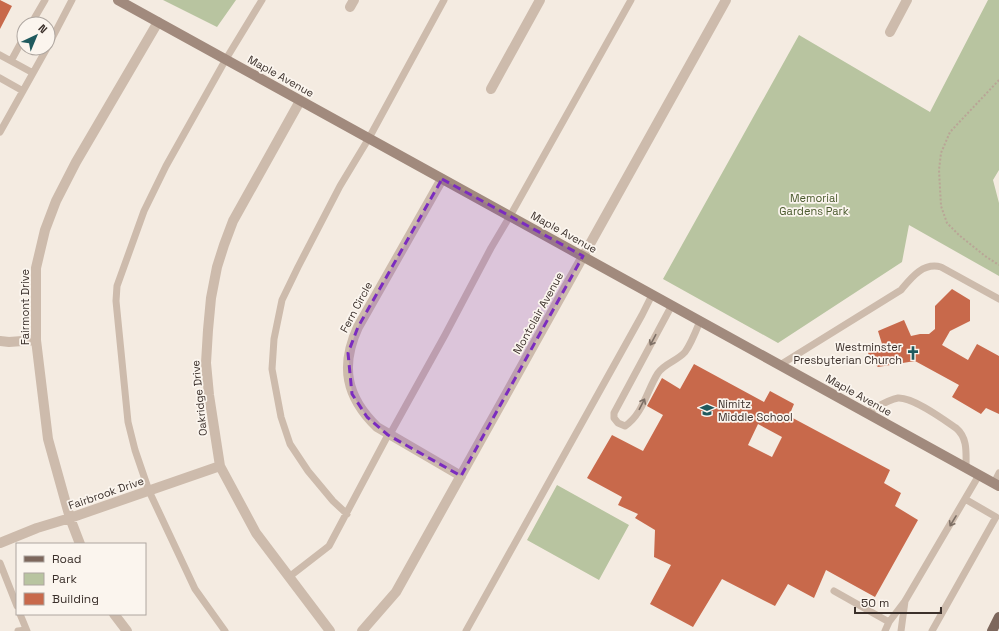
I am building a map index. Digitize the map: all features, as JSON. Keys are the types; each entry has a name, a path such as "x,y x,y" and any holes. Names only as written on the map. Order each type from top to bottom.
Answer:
{"main road":[{"name":"Maple Avenue","path":"118,0 996,484"},
{"path":"992,631 999,618"}],"street":[{"path":"491,89 540,0"},
{"name":"Montclair Avenue","path":"362,631 396,592 724,0"},
{"path":"890,32 907,0"},
{"name":"Fairmont Drive","path":"80,543 70,518 48,438 36,340 36,268 45,230 56,201 76,162 158,22"},
{"name":"Oakridge Drive","path":"300,100 233,221 224,245 217,268 211,298 206,363 209,395 220,466 256,533 330,631"},
{"name":"Fern Circle","path":"442,178 352,339 348,353 348,367 349,380 356,400 367,418 389,435 461,476"},
{"path":"0,341 9,342 36,340"},
{"name":"Fairbrook Drive","path":"0,543 37,528 220,466"},
{"path":"115,615 127,631"}],"lane":[{"path":"36,16 45,0"},
{"path":"56,31 72,0"},
{"path":"225,631 194,589 149,490 135,450 128,422 116,302 117,286 144,211 166,166 262,0"},
{"path":"347,514 333,501 308,470 290,444 281,417 272,369 274,339 282,300 298,267 340,186 444,0"},
{"path":"290,577 328,546 347,514 491,248 631,0"},
{"path":"11,61 16,52"},
{"path":"0,55 33,73"},
{"path":"0,132 43,56"},
{"path":"0,78 23,91"},
{"path":"780,365 901,290 920,270 932,266 941,267 999,299"},
{"path":"466,631 652,294"},
{"path":"672,305 614,413 614,418 618,423 625,426 629,423 638,411 658,373 685,351 700,321"},
{"path":"866,413 892,400 899,398 911,400 962,433 965,440 966,468"},
{"path":"996,484 999,473"},
{"path":"885,631 889,622 905,601 979,475"},
{"path":"932,631 996,517 965,499"},
{"path":"0,563 16,603"},
{"path":"834,591 889,622"},
{"path":"901,631 905,601"},
{"path":"18,631 27,630 20,615"}],"path":[{"path":"999,80 950,132 941,152 939,170 941,206 948,223 960,236 999,265"}],"highlighted area":[{"path":"442,179 583,256 461,476 388,435 367,417 352,394 348,353 358,327"}],"green space":[{"path":"163,0 236,0 217,27"},
{"name":"Memorial Gardens Park","path":"988,0 999,0 999,170 993,180 999,203 999,276 909,225 902,262 778,343 663,279 799,35 930,112"},
{"path":"557,485 629,525 599,580 527,540"}],"building":[{"path":"0,0 12,6 0,29"},
{"name":"Westminster Presbyterian Church","path":"952,289 970,300 970,321 950,331 942,345 968,360 977,344 999,356 999,414 986,408 981,414 952,397 959,385 915,361 878,367 869,359 868,351 882,344 878,331 904,320 911,336 929,334 935,329 935,306"},
{"path":"694,364 764,402 770,391 794,404 789,416 890,470 884,483 901,493 895,506 918,520 875,597 826,570 814,598 788,584 775,606 722,579 693,627 650,604 671,565 654,557 655,530 635,518 638,514 618,505 622,497 587,478 612,435 643,451 663,415 647,406 662,378 680,389","holes":["758,424 782,437 772,457 748,445"]}],"place":[{"name":"Westminster Presbyterian Church","path":"913,353"},
{"name":"Nimitz Middle School","path":"707,410"}]}
